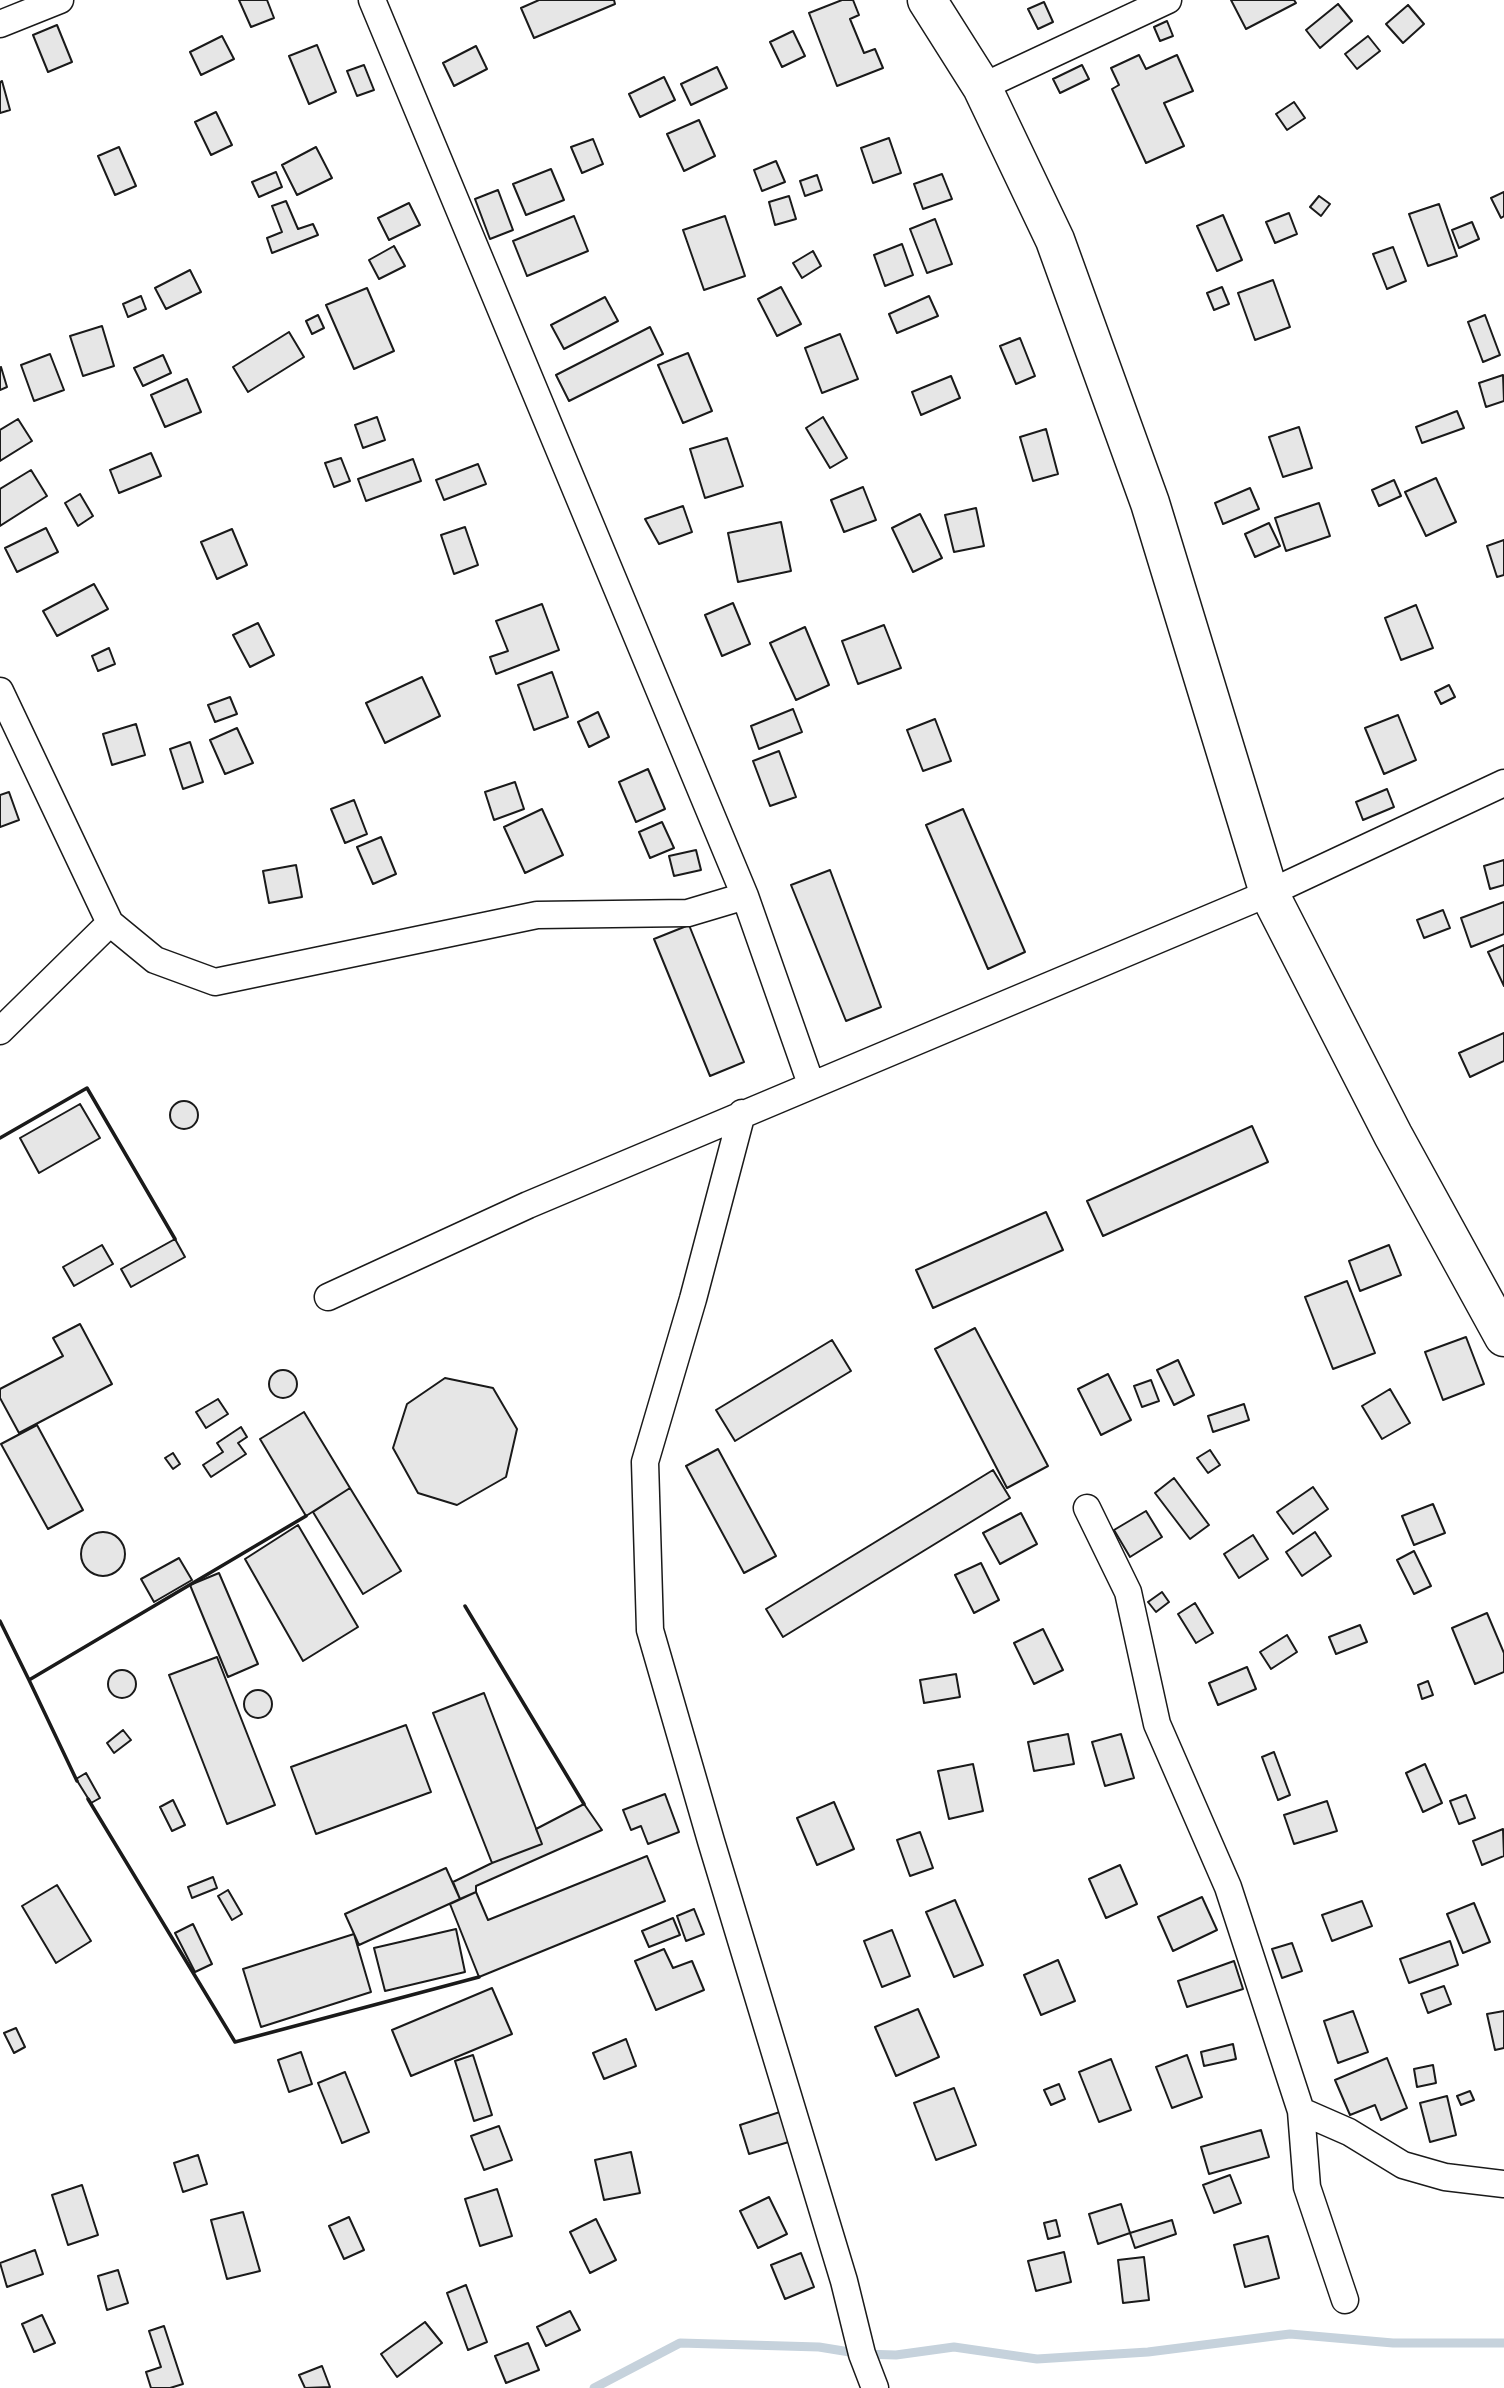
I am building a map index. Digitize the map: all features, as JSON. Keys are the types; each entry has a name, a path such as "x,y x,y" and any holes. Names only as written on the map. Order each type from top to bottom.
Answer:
{"main road":[{"path":"927,0 982,87 1055,240 1150,503 1269,893 1393,1135 1504,1337"}],"street":[{"path":"0,24 60,0"},
{"path":"372,0 745,896 811,1084"},
{"path":"982,87 1168,0"},
{"path":"0,691 110,923 155,960 215,982 537,915 688,913 745,896"},
{"path":"328,1297 528,1205 1269,893 1504,783"},
{"path":"0,1031 110,923"},
{"path":"742,1114 693,1299 645,1462 650,1630 844,2281 862,2354 875,2388"},
{"path":"1087,1508 1128,1592 1157,1724 1228,1887 1301,2111 1307,2188 1345,2300"},
{"path":"1301,2111 1349,2132 1403,2165 1444,2176 1504,2184"}],"building":[{"path":"239,0 267,0 274,18 251,27"},
{"path":"539,0 614,0 615,4 534,38 521,8"},
{"path":"842,0 853,0 859,15 850,19 864,53 875,49 883,68 837,86 809,13"},
{"path":"1231,0 1294,0 1296,3 1246,29"},
{"path":"1044,2 1053,22 1038,29 1028,9"},
{"path":"1338,4 1352,21 1320,48 1306,30"},
{"path":"1408,5 1424,24 1403,43 1386,24"},
{"path":"1167,21 1173,36 1160,41 1154,27"},
{"path":"57,25 72,62 48,72 33,35"},
{"path":"793,31 805,56 782,67 770,42"},
{"path":"222,36 234,59 201,75 190,52"},
{"path":"1368,36 1380,51 1357,69 1345,54"},
{"path":"317,45 336,92 309,104 289,56"},
{"path":"476,46 487,69 454,86 443,63"},
{"path":"1139,55 1146,69 1177,55 1193,91 1164,103 1184,146 1146,163 1112,89 1119,85 1111,68"},
{"path":"364,65 374,90 357,96 347,71"},
{"path":"1082,65 1089,79 1060,93 1053,79"},
{"path":"717,67 727,88 691,105 681,84"},
{"path":"664,77 675,100 640,117 629,94"},
{"path":"2,81 10,110 0,113 0,82"},
{"path":"1294,102 1305,118 1287,130 1276,114"},
{"path":"216,112 232,145 211,155 195,122"},
{"path":"699,120 715,156 684,171 667,134"},
{"path":"889,138 901,173 873,183 861,148"},
{"path":"593,139 603,164 582,173 571,147"},
{"path":"119,147 136,186 115,195 98,156"},
{"path":"316,147 332,178 297,195 282,165"},
{"path":"776,161 785,182 762,191 754,170"},
{"path":"551,169 564,200 526,215 513,184"},
{"path":"276,172 282,187 259,197 252,182"},
{"path":"942,174 952,199 923,209 914,184"},
{"path":"817,175 822,190 805,196 800,181"},
{"path":"498,190 513,230 490,239 475,199"},
{"path":"1504,192 1504,216 1501,218 1491,198"},
{"path":"789,196 796,219 775,225 769,202"},
{"path":"1319,196 1330,204 1321,216 1310,207"},
{"path":"286,201 298,229 313,224 318,235 272,253 267,238 282,232 272,206"},
{"path":"409,203 420,225 389,240 378,218"},
{"path":"1439,204 1457,256 1428,266 1409,214"},
{"path":"1289,213 1297,234 1275,243 1266,222"},
{"path":"1223,215 1242,260 1217,271 1197,226"},
{"path":"574,216 588,251 527,276 513,241"},
{"path":"725,216 745,276 704,290 683,230"},
{"path":"935,219 952,264 927,273 910,229"},
{"path":"1472,222 1479,239 1459,248 1452,230"},
{"path":"902,244 913,275 885,286 874,255"},
{"path":"394,246 405,266 379,279 369,260"},
{"path":"1393,247 1406,281 1387,289 1373,254"},
{"path":"813,251 821,266 802,278 793,263"},
{"path":"190,270 201,292 166,309 155,288"},
{"path":"1273,280 1290,327 1255,340 1238,293"},
{"path":"781,287 801,324 777,336 758,299"},
{"path":"1222,287 1229,304 1214,310 1207,293"},
{"path":"367,288 394,351 354,369 326,305"},
{"path":"141,296 146,309 128,317 123,304"},
{"path":"929,296 938,316 897,333 889,314"},
{"path":"605,297 618,321 564,349 551,325"},
{"path":"318,315 324,328 312,334 306,321"},
{"path":"1485,315 1500,355 1483,362 1468,322"},
{"path":"102,326 114,366 83,376 70,336"},
{"path":"650,327 663,354 569,401 556,375"},
{"path":"289,332 304,357 248,392 233,367"},
{"path":"840,334 858,379 822,393 805,348"},
{"path":"1020,338 1035,376 1016,384 1000,346"},
{"path":"688,353 712,411 683,423 658,365"},
{"path":"50,354 64,390 34,401 21,365"},
{"path":"163,355 171,373 143,386 134,368"},
{"path":"0,368 7,387 0,390"},
{"path":"1503,375 1504,401 1486,407 1479,383"},
{"path":"951,376 960,398 921,415 912,392"},
{"path":"187,379 201,412 165,427 151,395"},
{"path":"1457,411 1464,428 1422,443 1416,427"},
{"path":"377,417 385,440 363,448 355,425"},
{"path":"823,417 847,458 830,468 806,428"},
{"path":"18,419 32,441 0,461 0,430"},
{"path":"1299,427 1312,468 1283,477 1269,437"},
{"path":"1046,429 1058,474 1033,481 1020,437"},
{"path":"727,438 743,486 705,498 690,449"},
{"path":"151,453 161,476 119,493 110,470"},
{"path":"341,458 350,481 334,487 325,463"},
{"path":"413,459 421,481 366,501 358,479"},
{"path":"478,464 486,484 444,500 436,480"},
{"path":"31,470 47,496 0,526 0,489"},
{"path":"1436,478 1456,522 1426,536 1405,492"},
{"path":"1394,480 1401,496 1379,506 1372,490"},
{"path":"863,487 876,520 844,532 831,500"},
{"path":"1250,488 1259,509 1223,524 1215,503"},
{"path":"80,494 93,516 78,526 65,503"},
{"path":"1319,503 1330,536 1286,551 1275,518"},
{"path":"683,506 692,532 659,544 645,519"},
{"path":"976,508 984,546 954,552 945,515"},
{"path":"920,514 942,558 913,572 892,528"},
{"path":"781,522 791,571 738,582 728,533"},
{"path":"1269,523 1280,546 1255,557 1245,534"},
{"path":"465,527 478,565 454,574 441,535"},
{"path":"46,528 58,552 17,572 5,548"},
{"path":"232,529 247,565 217,579 201,542"},
{"path":"1504,540 1504,575 1497,577 1487,546"},
{"path":"94,584 108,609 57,636 43,611"},
{"path":"733,603 750,644 722,656 705,615"},
{"path":"542,604 559,650 496,674 490,657 508,651 496,621"},
{"path":"1416,605 1433,648 1401,660 1385,618"},
{"path":"258,623 274,655 250,667 233,635"},
{"path":"884,625 901,668 858,684 842,641"},
{"path":"805,627 829,685 796,700 770,643"},
{"path":"109,648 115,664 98,671 92,656"},
{"path":"552,672 568,717 534,730 518,685"},
{"path":"422,677 440,716 385,743 366,703"},
{"path":"1449,685 1455,697 1441,704 1435,692"},
{"path":"230,697 237,714 215,722 208,705"},
{"path":"793,709 802,732 759,749 751,726"},
{"path":"598,712 609,737 589,747 578,722"},
{"path":"1398,715 1416,760 1384,774 1365,728"},
{"path":"935,719 951,761 923,771 907,730"},
{"path":"136,724 145,755 112,765 103,734"},
{"path":"237,728 253,763 225,774 210,740"},
{"path":"190,742 203,782 183,789 170,749"},
{"path":"779,751 796,797 770,806 753,761"},
{"path":"648,769 665,809 636,822 619,782"},
{"path":"515,782 524,809 494,820 485,792"},
{"path":"1387,789 1394,807 1363,820 1356,802"},
{"path":"9,792 19,820 0,827 0,795"},
{"path":"354,800 367,834 345,843 331,809"},
{"path":"542,809 563,855 525,873 504,827"},
{"path":"963,809 1025,952 988,969 926,825"},
{"path":"662,822 674,848 650,858 639,832"},
{"path":"381,837 396,874 373,884 357,847"},
{"path":"696,850 701,870 674,876 669,856"},
{"path":"1504,860 1504,885 1490,889 1484,866"},
{"path":"296,865 302,897 269,903 263,871"},
{"path":"830,870 881,1007 846,1021 791,885"},
{"path":"1504,902 1504,934 1471,947 1461,918"},
{"path":"1443,910 1450,928 1424,938 1417,920"},
{"path":"689,925 744,1062 710,1076 654,939"},
{"path":"1504,945 1504,986 1488,952"},
{"path":"1504,1033 1504,1061 1470,1077 1459,1053"},
{"path":"184,1101 194,1105 198,1115 194,1125 184,1129 174,1125 170,1115 174,1105"},
{"path":"80,1104 100,1138 39,1173 20,1138"},
{"path":"1252,1126 1268,1162 1103,1236 1087,1201"},
{"path":"1046,1212 1063,1250 933,1308 916,1270"},
{"path":"175,1239 185,1257 131,1287 121,1269"},
{"path":"102,1245 113,1264 74,1286 63,1267"},
{"path":"1389,1245 1401,1275 1360,1291 1349,1261"},
{"path":"1347,1281 1375,1353 1333,1369 1305,1297"},
{"path":"80,1324 112,1384 19,1433 0,1398 0,1389 63,1356 53,1338"},
{"path":"975,1328 1048,1466 1007,1488 935,1349"},
{"path":"1466,1337 1484,1384 1443,1400 1425,1352"},
{"path":"832,1340 851,1371 735,1441 716,1410"},
{"path":"1178,1360 1194,1395 1174,1405 1157,1370"},
{"path":"283,1370 293,1374 297,1384 293,1394 283,1398 273,1394 269,1384 273,1374"},
{"path":"1108,1374 1131,1420 1101,1435 1078,1389"},
{"path":"445,1378 493,1388 517,1429 506,1477 457,1505 418,1493 393,1448 407,1404"},
{"path":"1151,1380 1159,1401 1142,1407 1134,1386"},
{"path":"1390,1389 1410,1423 1382,1439 1362,1406"},
{"path":"218,1399 228,1414 206,1428 196,1412"},
{"path":"1244,1404 1249,1420 1213,1432 1208,1416"},
{"path":"304,1412 350,1488 306,1516 260,1439"},
{"path":"37,1425 83,1510 48,1529 1,1444"},
{"path":"241,1427 247,1437 238,1443 246,1454 211,1477 203,1465 223,1452 217,1443"},
{"path":"718,1449 776,1556 744,1573 686,1466"},
{"path":"1210,1450 1220,1465 1208,1473 1197,1458"},
{"path":"173,1453 180,1464 173,1469 165,1458"},
{"path":"993,1470 1010,1498 783,1637 766,1609"},
{"path":"1174,1478 1209,1525 1190,1539 1155,1493"},
{"path":"1313,1487 1328,1509 1293,1534 1277,1512"},
{"path":"350,1488 401,1571 363,1594 313,1512"},
{"path":"1433,1504 1445,1533 1414,1545 1402,1516"},
{"path":"1146,1511 1162,1537 1130,1557 1114,1530"},
{"path":"1021,1513 1037,1544 1000,1564 983,1533"},
{"path":"298,1525 358,1627 303,1661 245,1559"},
{"path":"103,1532 119,1538 125,1554 119,1570 103,1576 87,1570 81,1554 87,1538"},
{"path":"1315,1532 1331,1556 1302,1576 1286,1552"},
{"path":"1253,1535 1268,1559 1239,1578 1224,1554"},
{"path":"1414,1551 1431,1586 1414,1594 1397,1560"},
{"path":"179,1558 192,1580 154,1602 141,1579"},
{"path":"981,1563 999,1600 974,1613 955,1575"},
{"path":"219,1573 258,1664 228,1677 190,1585"},
{"path":"1162,1592 1169,1602 1156,1612 1148,1602"},
{"path":"1195,1603 1213,1633 1196,1643 1178,1614"},
{"path":"1487,1613 1504,1653 1504,1672 1475,1684 1452,1628"},
{"path":"1360,1625 1367,1642 1336,1654 1329,1637"},
{"path":"1043,1629 1063,1670 1034,1684 1014,1643"},
{"path":"1287,1635 1297,1652 1271,1669 1260,1652"},
{"path":"217,1657 275,1805 227,1824 169,1675"},
{"path":"1247,1667 1256,1689 1218,1705 1209,1683"},
{"path":"122,1670 132,1674 136,1684 132,1694 122,1698 112,1694 108,1684 112,1674"},
{"path":"956,1674 960,1697 924,1703 920,1680"},
{"path":"1428,1681 1433,1695 1422,1699 1418,1685"},
{"path":"258,1690 268,1694 272,1704 268,1714 258,1718 248,1714 244,1704 248,1694"},
{"path":"484,1693 542,1844 492,1863 433,1713"},
{"path":"406,1725 431,1792 316,1834 291,1767"},
{"path":"123,1730 131,1740 114,1753 107,1743"},
{"path":"1068,1734 1074,1764 1034,1771 1028,1742"},
{"path":"1121,1734 1134,1778 1105,1786 1092,1742"},
{"path":"1274,1752 1290,1795 1278,1800 1262,1757"},
{"path":"973,1764 983,1811 949,1819 938,1771"},
{"path":"1425,1764 1442,1803 1423,1812 1406,1773"},
{"path":"86,1773 100,1798 91,1803 76,1779"},
{"path":"665,1794 679,1832 648,1844 641,1826 631,1830 623,1810"},
{"path":"1466,1795 1475,1818 1459,1824 1450,1801"},
{"path":"173,1800 185,1825 172,1831 160,1807"},
{"path":"1327,1801 1337,1831 1294,1844 1284,1815"},
{"path":"834,1802 854,1849 817,1865 797,1818"},
{"path":"584,1804 602,1830 476,1886 476,1892 460,1899 453,1882 492,1863 542,1844 536,1829"},
{"path":"1503,1829 1504,1856 1482,1865 1473,1841"},
{"path":"920,1832 933,1868 910,1876 897,1840"},
{"path":"647,1856 665,1901 479,1977 450,1904 476,1892 488,1920"},
{"path":"1120,1865 1137,1904 1106,1918 1089,1879"},
{"path":"446,1868 460,1899 359,1945 345,1914"},
{"path":"213,1877 217,1888 192,1898 188,1887"},
{"path":"57,1885 91,1941 56,1963 22,1906"},
{"path":"228,1890 242,1914 232,1920 218,1896"},
{"path":"1202,1897 1217,1930 1173,1951 1158,1917"},
{"path":"955,1900 983,1965 954,1977 926,1912"},
{"path":"1362,1901 1372,1926 1332,1941 1322,1915"},
{"path":"1474,1903 1490,1942 1463,1953 1447,1914"},
{"path":"694,1909 704,1934 686,1941 677,1916"},
{"path":"673,1918 680,1935 649,1947 642,1931"},
{"path":"193,1924 212,1964 195,1972 175,1933"},
{"path":"456,1929 465,1972 385,1991 374,1948"},
{"path":"892,1930 910,1976 882,1987 864,1941"},
{"path":"354,1934 371,1992 261,2027 243,1969"},
{"path":"1450,1941 1458,1965 1409,1983 1400,1959"},
{"path":"1292,1943 1302,1971 1282,1978 1272,1949"},
{"path":"664,1949 673,1968 692,1961 704,1990 656,2010 635,1961"},
{"path":"1058,1960 1075,2001 1041,2015 1024,1975"},
{"path":"1234,1961 1243,1989 1187,2007 1178,1981"},
{"path":"1444,1986 1451,2004 1428,2013 1421,1994"},
{"path":"492,1988 512,2034 411,2076 392,2030"},
{"path":"918,2009 939,2057 896,2076 875,2027"},
{"path":"1353,2011 1368,2052 1338,2063 1324,2021"},
{"path":"1504,2011 1504,2048 1495,2050 1487,2014"},
{"path":"16,2028 25,2047 14,2053 4,2033"},
{"path":"626,2039 636,2066 604,2079 593,2053"},
{"path":"1233,2044 1236,2059 1204,2066 1201,2052"},
{"path":"301,2052 312,2084 289,2092 278,2060"},
{"path":"473,2055 492,2115 474,2121 455,2061"},
{"path":"1187,2055 1202,2097 1172,2108 1156,2067"},
{"path":"1387,2058 1407,2108 1381,2120 1375,2105 1350,2115 1335,2080"},
{"path":"1111,2059 1131,2110 1099,2122 1079,2072"},
{"path":"1433,2065 1436,2083 1417,2087 1414,2069"},
{"path":"345,2072 369,2132 342,2143 318,2083"},
{"path":"1059,2084 1065,2099 1051,2105 1044,2090"},
{"path":"954,2088 976,2145 936,2160 914,2103"},
{"path":"1470,2091 1474,2100 1461,2105 1457,2096"},
{"path":"1447,2096 1456,2135 1430,2142 1420,2103"},
{"path":"783,2111 792,2141 749,2154 740,2125"},
{"path":"499,2126 512,2160 484,2170 471,2136"},
{"path":"1261,2130 1269,2157 1209,2174 1201,2147"},
{"path":"631,2152 640,2193 604,2200 595,2160"},
{"path":"198,2155 207,2184 183,2192 174,2163"},
{"path":"1230,2175 1241,2203 1214,2213 1203,2185"},
{"path":"82,2185 98,2235 68,2245 52,2195"},
{"path":"497,2189 512,2236 480,2246 465,2199"},
{"path":"769,2197 787,2234 758,2248 740,2211"},
{"path":"1121,2204 1130,2233 1098,2244 1089,2214"},
{"path":"243,2212 260,2271 227,2279 211,2220"},
{"path":"349,2217 364,2250 344,2259 329,2226"},
{"path":"596,2219 616,2260 590,2273 570,2232"},
{"path":"1056,2220 1060,2236 1048,2239 1044,2223"},
{"path":"1172,2220 1176,2234 1135,2248 1130,2233"},
{"path":"1268,2236 1279,2278 1245,2287 1234,2245"},
{"path":"35,2250 43,2274 7,2287 0,2263"},
{"path":"1064,2252 1071,2282 1036,2291 1028,2261"},
{"path":"801,2253 814,2287 785,2299 771,2265"},
{"path":"1144,2257 1149,2300 1123,2303 1118,2260"},
{"path":"118,2270 128,2303 107,2310 98,2276"},
{"path":"466,2285 487,2342 468,2350 447,2293"},
{"path":"570,2311 580,2330 546,2346 537,2327"},
{"path":"42,2315 55,2343 34,2352 22,2324"},
{"path":"425,2322 442,2343 397,2377 381,2354"},
{"path":"164,2326 183,2384 170,2388 151,2388 146,2372 161,2367 149,2331"},
{"path":"528,2343 539,2370 506,2383 495,2356"},
{"path":"322,2366 330,2387 305,2388 299,2375"}],"waterway":[{"path":"594,2388 680,2343 819,2347 862,2354 896,2355 954,2347 1037,2359 1148,2352 1290,2334 1393,2343 1504,2343"}],"wall":[{"path":"0,1138 87,1088 175,1239"},
{"path":"0,1621 29,1680 306,1516"},
{"path":"465,1606 584,1804"},
{"path":"29,1680 77,1781"},
{"path":"88,1799 235,2042 479,1977"}]}
